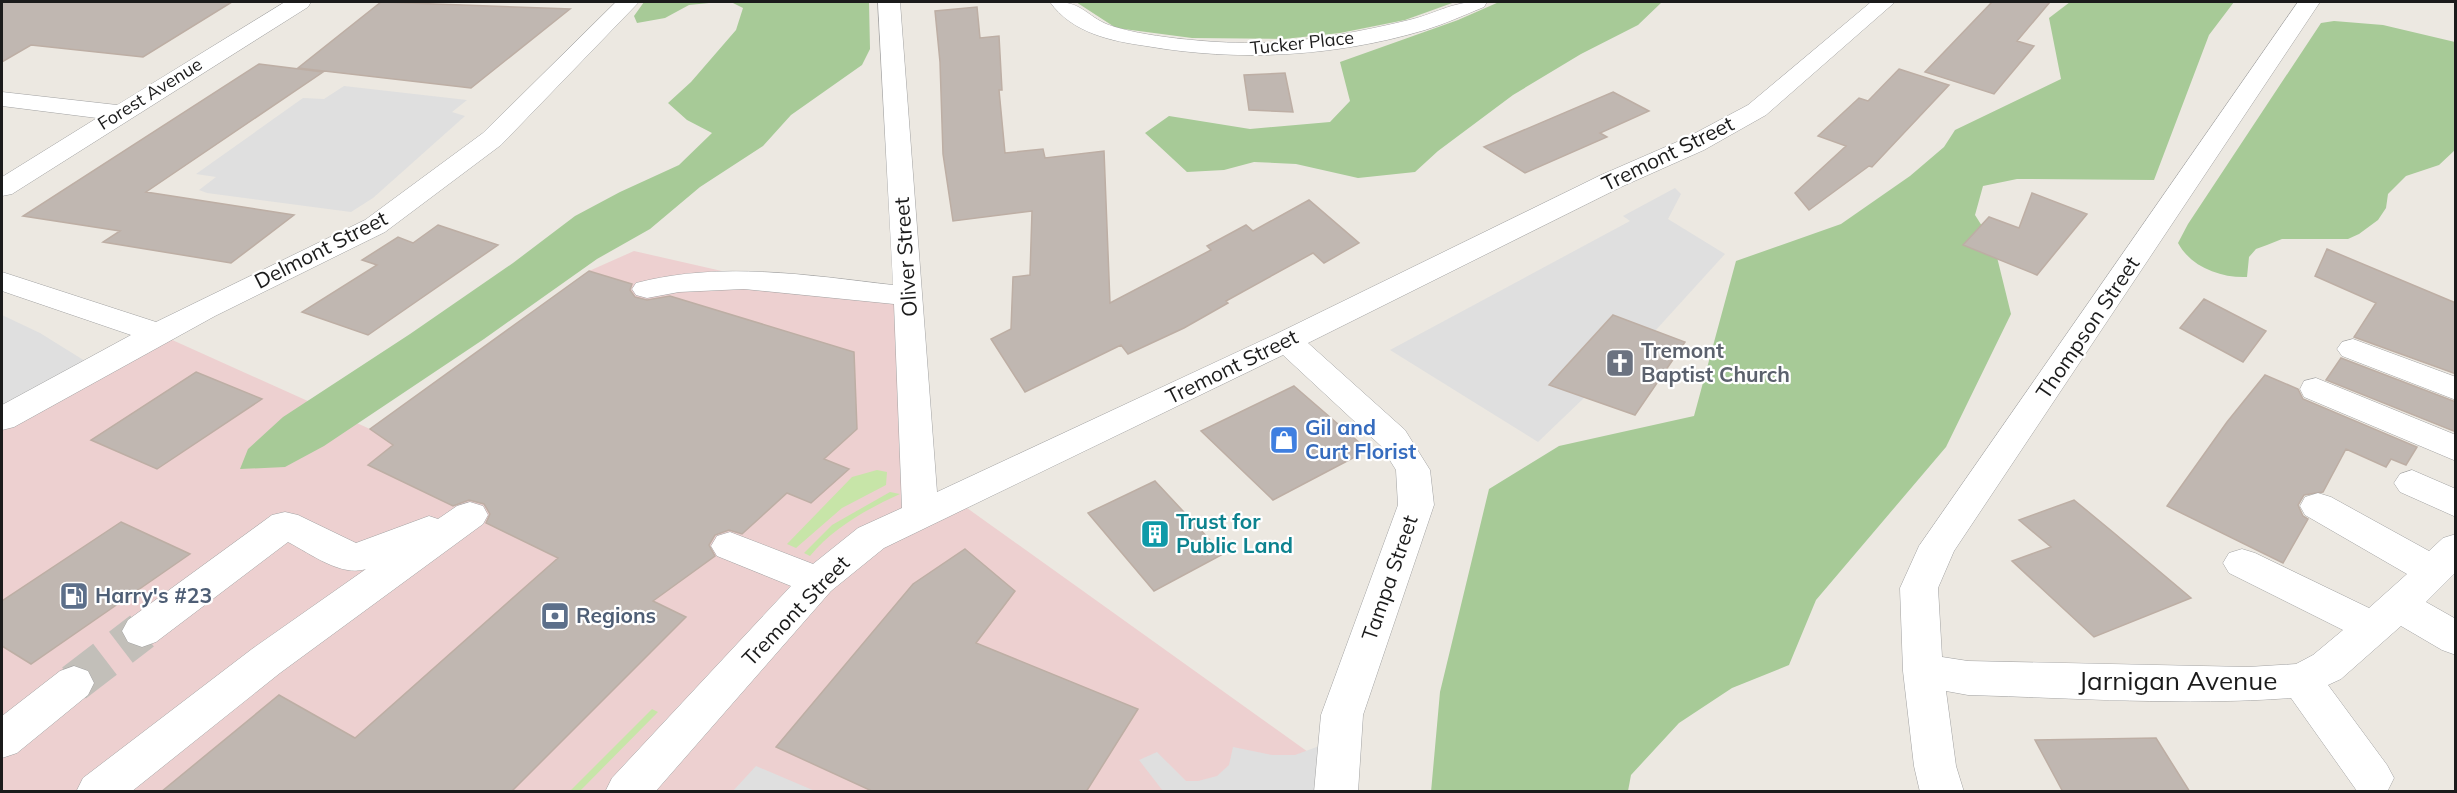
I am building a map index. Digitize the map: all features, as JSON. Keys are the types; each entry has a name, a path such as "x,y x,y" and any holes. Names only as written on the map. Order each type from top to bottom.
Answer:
{"street":[{"name":"Forest Avenue","path":"2,188 300,2"},
{"name":"Delmont Street","path":"2,419 159,334 375,226 492,139 628,2"},
{"name":"Oliver Street","path":"889,2 909,296 920,513"},
{"name":"Tucker Place","path":"1060,2 1107,33 1180,45 1259,50 1342,41 1418,25 1476,2"},
{"name":"Tremont Street","path":"627,792 818,581 871,538 1287,341 1600,187 1695,144 1757,110 1884,2"},
{"name":"Thompson Street","path":"1942,792 1935,766 1923,671 1919,588 1938,546 2309,2"},
{"path":"2,99 121,113"},
{"path":"2,281 159,334"},
{"path":"647,289 700,282 766,281 909,296"},
{"name":"Tampa Street","path":"1287,341 1393,438 1413,470 1416,505 1342,715 1336,792"},
{"path":"2353,349 2456,389"},
{"path":"2316,389 2456,449"},
{"path":"2412,483 2456,504"},
{"path":"98,792 266,661 470,515 354,559 285,525 142,631"},
{"path":"2317,516 2416,588 2456,639"},
{"path":"730,546 818,581"},
{"path":"2242,563 2416,588"},
{"name":"Jarnigan Avenue","path":"1923,671 1968,678 2125,683 2248,684 2301,680 2327,667 2416,588"},
{"path":"2301,680 2372,777"},
{"path":"2,740 74,683"}],"shaded area":[{"path":"344,86 467,100 452,112 465,116 373,198 351,212 207,193 199,190 216,177 196,174 303,98 324,99"},
{"path":"1675,188 1681,194 1668,219 1725,254 1655,331 1612,315 1550,384 1585,397 1538,442 1390,350 1630,221 1623,216"},
{"path":"634,251 735,274 909,296 920,513 953,498 1336,772 1336,792 2,792 2,419 159,334 370,429 589,271"},
{"path":"2,315 40,333 85,361 2,407"},
{"path":"1322,745 1319,791 1163,791 1139,760 1157,752 1186,781 1198,781 1217,776 1229,765 1233,747 1272,755 1295,755"},
{"path":"756,766 815,791 733,791"}],"green space":[{"path":"644,2 719,2 689,5 665,18 637,23 634,16"},
{"path":"731,2 869,2 870,49 862,65 791,115 763,146 700,187 650,229 597,259 484,339 324,446 285,467 240,469 248,449 283,417 410,334 513,263 575,216 679,165 712,133 687,120 668,103 691,82 736,30 743,8"},
{"path":"1076,2 1455,2 1405,20 1340,33 1284,39 1192,38 1116,28"},
{"path":"1499,2 1662,2 1638,25 1581,54 1513,95 1438,151 1415,172 1358,178 1296,164 1254,162 1224,170 1187,172 1145,133 1169,116 1250,129 1330,122 1350,101 1340,62 1458,20"},
{"path":"2070,2 2234,2 2209,35 2154,180 2017,179 1983,186 1975,215 1994,245 2011,314 1946,447 1816,600 1789,665 1732,688 1679,723 1631,775 1628,791 1431,792 1440,692 1489,489 1559,446 1694,416 1736,261 1841,224 1910,176 1944,147 1955,130 2061,79 2049,18"},
{"path":"2334,21 2383,25 2455,42 2455,150 2439,165 2406,176 2388,194 2386,208 2378,220 2348,239 2282,239 2256,249 2249,257 2247,277 2217,273 2198,265 2190,259 2178,243 2188,224 2321,23"},
{"path":"877,470 887,472 886,485 842,508 796,548 787,544 852,477"},
{"path":"890,492 900,494 851,520 810,556 804,553 832,525"},
{"path":"652,709 658,712 580,791 570,791"}],"building":[{"path":"2,2 232,2 143,57 31,45 2,62"},
{"path":"381,2 570,9 471,88 298,68"},
{"path":"1992,2 2050,2 2017,41 2034,46 1994,94 1925,72"},
{"path":"977,7 980,38 999,36 1002,90 999,90 1005,153 1043,149 1045,158 1104,151 1110,303 1211,250 1207,246 1246,225 1253,231 1309,200 1359,243 1324,263 1313,253 1226,301 1228,303 1184,328 1128,354 1121,345 1025,392 991,339 1011,329 1013,277 1030,275 1032,211 953,221 943,154 940,62 935,11"},
{"path":"259,64 323,72 146,192 294,215 231,263 103,242 120,231 23,216"},
{"path":"1899,69 1949,85 1872,167 1869,166 1809,210 1795,193 1846,146 1818,136 1859,98 1868,101"},
{"path":"1285,73 1293,112 1249,110 1244,75"},
{"path":"1613,92 1649,111 1600,133 1607,137 1525,173 1484,147"},
{"path":"2032,193 2087,214 2037,275 1963,245 1989,217 2019,228"},
{"path":"438,225 498,245 368,335 302,312 377,265 362,260 398,237 413,243"},
{"path":"2327,249 2456,303 2456,374 2354,337 2376,303 2315,276"},
{"path":"589,271 632,284 630,290 635,297 647,300 670,296 854,352 857,429 824,459 849,469 811,503 787,493 742,534 729,530 715,535 709,545 715,556 653,601 686,617 511,792 161,792 279,695 355,738 558,558 486,523 490,514 484,504 469,500 453,506 368,465 393,445 370,429"},
{"path":"2204,299 2266,331 2243,362 2180,328"},
{"name":"Tremont Baptist Church","path":"1613,315 1685,342 1635,415 1549,385"},
{"path":"2341,358 2456,402 2456,432 2326,380"},
{"path":"196,372 262,399 157,469 91,440"},
{"path":"2265,375 2298,389 2303,399 2417,447 2406,465 2391,459 2386,467 2346,449 2323,492 2304,495 2298,505 2303,516 2308,519 2283,563 2167,506 2227,422"},
{"name":"Gil and Curt Florist","path":"1294,386 1368,450 1273,500 1201,431"},
{"name":"Trust for Public Land","path":"1155,481 1223,554 1154,591 1088,513"},
{"path":"2074,500 2191,598 2094,637 2012,561 2051,547 2019,520"},
{"path":"121,522 190,554 31,664 2,646 2,601"},
{"path":"965,549 1015,591 976,643 1138,709 1086,792 874,792 776,747 913,584"},
{"path":"2156,738 2190,792 2063,792 2035,740"}],"tunnel":[{"path":"74,683 142,631"}],"place":[{"name":"Tremont Baptist Church","path":"1620,363"},
{"name":"Gil and Curt Florist","path":"1284,440"},
{"name":"Trust for Public Land","path":"1155,534"},
{"name":"Harry's #23","path":"74,596"},
{"name":"Regions","path":"555,616"}]}
